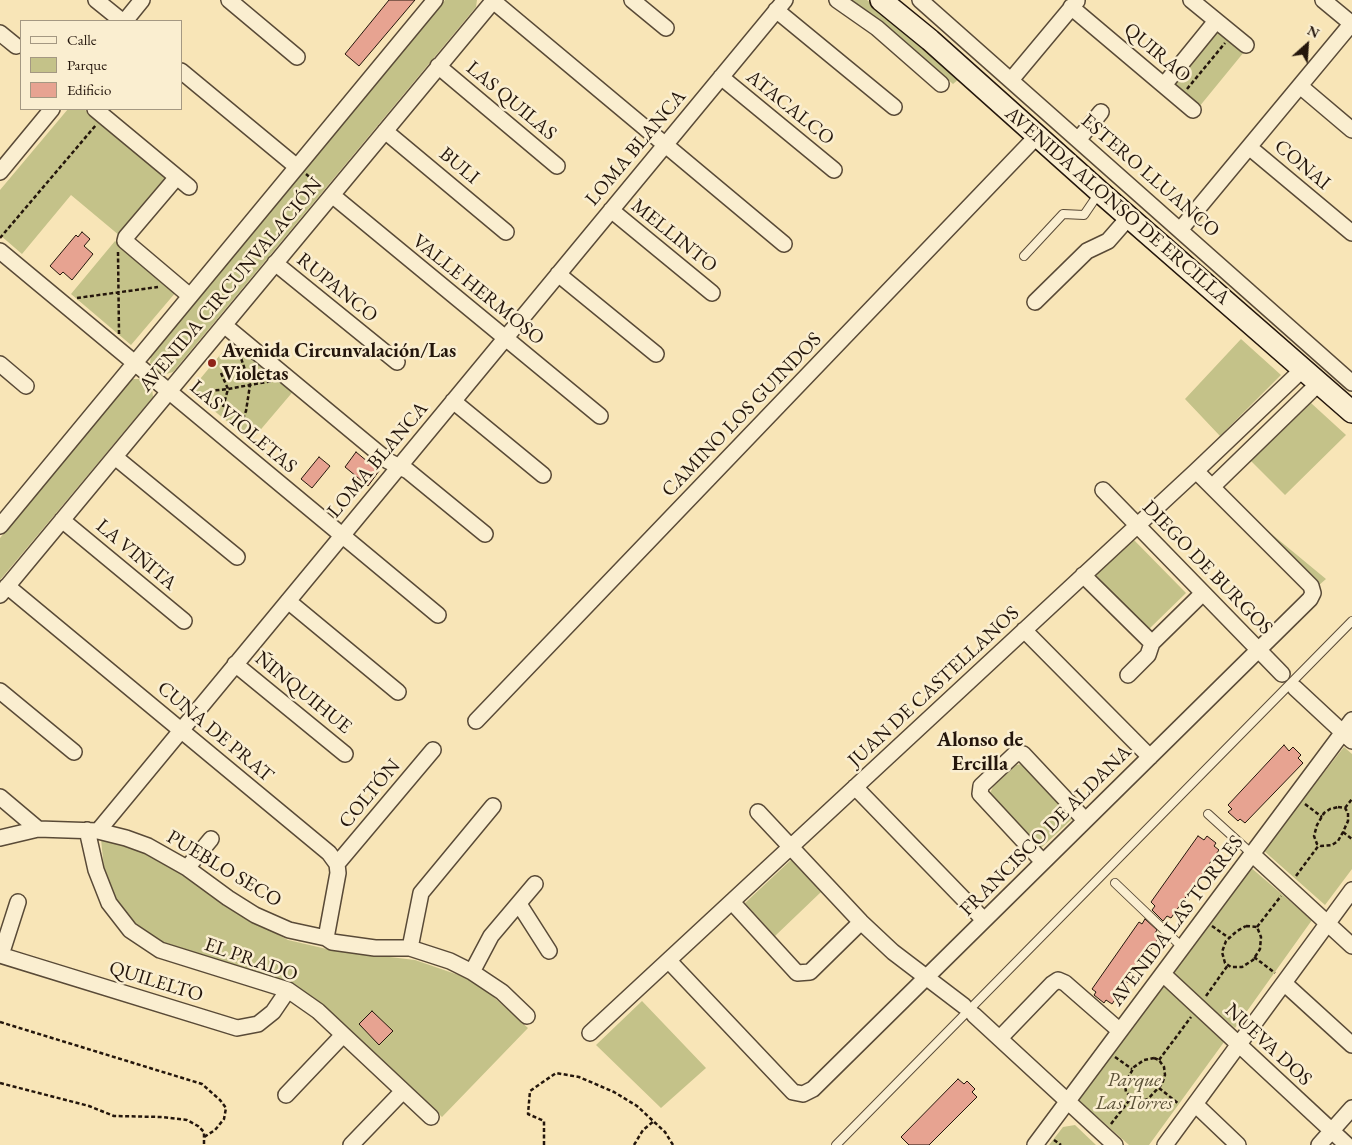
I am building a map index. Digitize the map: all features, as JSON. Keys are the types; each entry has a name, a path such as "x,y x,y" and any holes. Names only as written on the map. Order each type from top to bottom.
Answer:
{"main road":[{"name":"AVENIDA ALONSO DE ERCILLA","path":"881,0 918,30 1352,412"}],"street":[{"path":"96,0 122,20"},
{"path":"124,20 142,0"},
{"path":"229,0 297,56"},
{"name":"AVENIDA CIRCUNVALACIÓN","path":"0,526 435,0"},
{"path":"493,0 784,244"},
{"name":"AVENIDA CIRCUNVALACIÓN","path":"4,590 493,0"},
{"path":"632,0 666,28"},
{"path":"837,0 876,28 941,84"},
{"name":"ESTERO LLUANCO","path":"920,0 1352,383"},
{"path":"1191,0 1246,46"},
{"path":"1180,230 1352,24 1323,0"},
{"path":"1011,80 1074,4"},
{"name":"QUIRAO","path":"1074,4 1193,110"},
{"path":"781,5 894,107"},
{"name":"LOMA BLANCA","path":"93,831 181,730 781,5"},
{"path":"1164,85 1216,21"},
{"path":"0,33 16,46"},
{"name":"LAS QUILAS","path":"438,66 557,166"},
{"path":"182,72 297,167"},
{"name":"ATACALCO","path":"721,77 834,170"},
{"path":"1300,86 1352,130"},
{"path":"0,172 51,110"},
{"path":"99,112 190,188"},
{"path":"1078,140 1101,112"},
{"name":"BULI","path":"385,130 506,232"},
{"name":"CAMINO LOS GUINDOS","path":"476,721 1037,136"},
{"name":"CONAI","path":"1249,147 1352,233"},
{"path":"176,177 126,237 125,241 190,296"},
{"name":"VALLE HERMOSO","path":"332,195 600,416"},
{"name":"MELLINTO","path":"611,210 712,293"},
{"path":"1035,302 1087,251 1108,242 1129,217"},
{"name":"LAS VIOLETAS","path":"0,251 438,614"},
{"name":"RUPANCO","path":"275,263 397,362"},
{"path":"558,274 656,354"},
{"path":"224,325 388,461 408,470 485,534"},
{"path":"0,364 26,386"},
{"name":"JUAN DE CASTELLANOS","path":"590,1033 1196,471 1303,369"},
{"path":"1196,471 1212,487 1319,383"},
{"path":"453,402 543,476"},
{"path":"114,457 237,557"},
{"name":"FRANCISCO DE ALDANA","path":"669,961 793,1092 803,1094 813,1088 1310,599 1313,592 1311,586 1212,487"},
{"name":"DIEGO DE BURGOS","path":"1104,490 1282,674"},
{"name":"LA VIÑITA","path":"62,520 184,622"},
{"path":"1084,575 1152,643"},
{"name":"CUNA DE PRAT","path":"4,590 181,730 329,853 337,864"},
{"path":"1128,676 1148,655 1152,643 1203,593"},
{"path":"288,601 398,692"},
{"path":"1024,630 1150,757"},
{"name":"ÑINQUIHUE","path":"235,664 345,754"},
{"path":"1295,688 1349,731"},
{"path":"0,691 74,752"},
{"name":"AVENIDA LAS TORRES","path":"1035,1145 1295,797 1349,731"},
{"name":"COLTÓN","path":"337,864 433,750"},
{"path":"1043,862 980,794 981,786 1016,753 1023,754 1086,820"},
{"path":"855,787 984,920"},
{"path":"0,797 38,829"},
{"path":"410,948 422,893 493,806"},
{"path":"758,812 790,848 893,952 969,1011 1115,1145"},
{"name":"PUEBLO SECO","path":"0,838 38,829 93,831 126,838 148,846 187,868 255,915 289,930 326,938 332,942 375,948 410,948 450,960 502,992 527,1016"},
{"name":"EL PRADO","path":"93,831 96,870 109,903 130,930 160,950 288,990 318,1011 431,1117"},
{"path":"187,868 211,839"},
{"path":"1252,854 1352,946"},
{"path":"326,938 337,878 337,864"},
{"path":"472,972 491,936 535,884"},
{"path":"1165,1145 1352,890"},
{"path":"0,955 18,902"},
{"path":"732,902 797,973 810,972 862,922"},
{"path":"518,904 549,951"},
{"name":"QUILELTO","path":"0,955 237,1028 258,1024 273,1012 288,990"},
{"name":"NUEVA DOS","path":"1162,974 1347,1145"},
{"path":"1000,1038 1058,980 1065,983 1120,1031"},
{"path":"1285,982 1352,1045"},
{"path":"286,1095 344,1035"},
{"path":"351,1145 403,1091"},
{"path":"1192,1108 1238,1145"},
{"path":"1319,1145 1352,1108"}],"lane":[{"path":"1024,256 1063,214 1084,215 1100,192"},
{"path":"836,1145 1352,622"},
{"path":"1208,814 1252,854"},
{"path":"1115,882 1182,947"}],"path":[{"path":"1180,98 1232,34"},
{"path":"0,238 99,112"},
{"path":"297,167 332,195"},
{"path":"118,250 120,351"},
{"path":"61,302 76,298 176,285"},
{"path":"233,444 246,410 250,385 240,354"},
{"path":"221,373 228,389 223,407"},
{"path":"209,391 289,378"},
{"path":"1295,797 1322,817"},
{"path":"1345,808 1352,799"},
{"path":"1338,806 1345,808 1348,812 1348,820 1338,841 1332,845 1322,846 1317,844 1314,836 1322,817 1330,809 1338,806"},
{"path":"1343,832 1352,839"},
{"path":"1203,920 1229,938"},
{"path":"1246,926 1257,927 1261,937 1260,948 1254,957 1242,968 1231,967 1225,963 1222,952 1229,938 1237,931 1246,926"},
{"path":"1254,957 1285,982"},
{"path":"0,1022 202,1084 226,1108 224,1119 215,1130 204,1137"},
{"path":"1106,1050 1132,1070"},
{"path":"1154,1058 1159,1060 1164,1067 1165,1075 1158,1088 1148,1099 1141,1100 1132,1098 1126,1092 1125,1085 1132,1070 1144,1060 1154,1058"},
{"path":"544,1145 544,1121 528,1114 530,1091 556,1073 579,1077 614,1092 637,1106 665,1132 673,1145"},
{"path":"0,1083 88,1106 114,1116 162,1117 187,1120 204,1132 204,1145"},
{"path":"1158,1088 1192,1108"},
{"path":"1104,1134 1132,1098"},
{"path":"634,1145 643,1130 654,1122"}],"green space":[{"path":"445,0 477,0 476,7 173,372 163,375 150,363 151,354"},
{"path":"850,0 867,0 904,28 960,78 953,84 896,35"},
{"path":"1216,28 1244,52 1199,107 1170,83"},
{"path":"67,110 85,110 167,178 120,236 71,195 22,254 0,235 0,190"},
{"path":"115,241 176,292 131,345 71,294"},
{"path":"235,337 296,388 251,441 190,391"},
{"path":"1241,339 1281,375 1220,436 1185,399"},
{"path":"131,379 140,379 152,388 153,397 0,580 0,538"},
{"path":"1311,403 1346,435 1285,495 1251,461"},
{"path":"1257,522 1326,579 1318,586"},
{"path":"1133,539 1186,593 1148,630 1096,575"},
{"path":"1344,747 1352,754 1352,869 1325,905 1263,850"},
{"path":"1022,764 1072,819 1041,848 990,793 993,787 1016,765"},
{"path":"101,839 145,852 241,915 288,940 331,950 415,960 476,981 528,1028 442,1117 323,1006 158,945 130,923 113,901 104,869"},
{"path":"791,860 821,892 775,936 745,903"},
{"path":"1249,866 1312,920 1235,1028 1170,972"},
{"name":"Parque Las Torres","path":"1162,984 1224,1042 1149,1145 1129,1145 1077,1099"},
{"path":"642,1001 706,1068 661,1108 596,1045"},
{"path":"1075,1125 1096,1145 1049,1145 1063,1127"}],"building":[{"path":"389,0 415,0 359,66 345,54"},
{"path":"82,232 90,239 84,246 93,254 72,280 63,272 60,275 50,266 76,235 78,237"},
{"path":"356,452 379,471 368,486 345,467"},
{"path":"319,457 330,466 312,488 301,479"},
{"path":"1284,745 1289,751 1293,747 1301,755 1298,758 1303,763 1245,823 1240,819 1238,821 1228,812 1232,809 1228,805"},
{"path":"1198,836 1204,840 1207,836 1216,843 1214,846 1219,850 1171,918 1167,916 1163,921 1152,910 1155,906 1151,902"},
{"path":"1145,919 1157,930 1155,933 1160,936 1112,1004 1106,1000 1104,1003 1094,995 1096,992 1092,989 1139,922 1142,924"},
{"path":"372,1011 393,1031 379,1045 359,1024"},
{"path":"958,1079 964,1084 967,1081 975,1089 972,1092 977,1097 929,1145 909,1145 901,1137"}],"place":[{"name":"Avenida Circunvalación/Las Violetas","path":"212,363"}],"district":[{"name":"Alonso de Ercilla","path":"980,752"}]}
